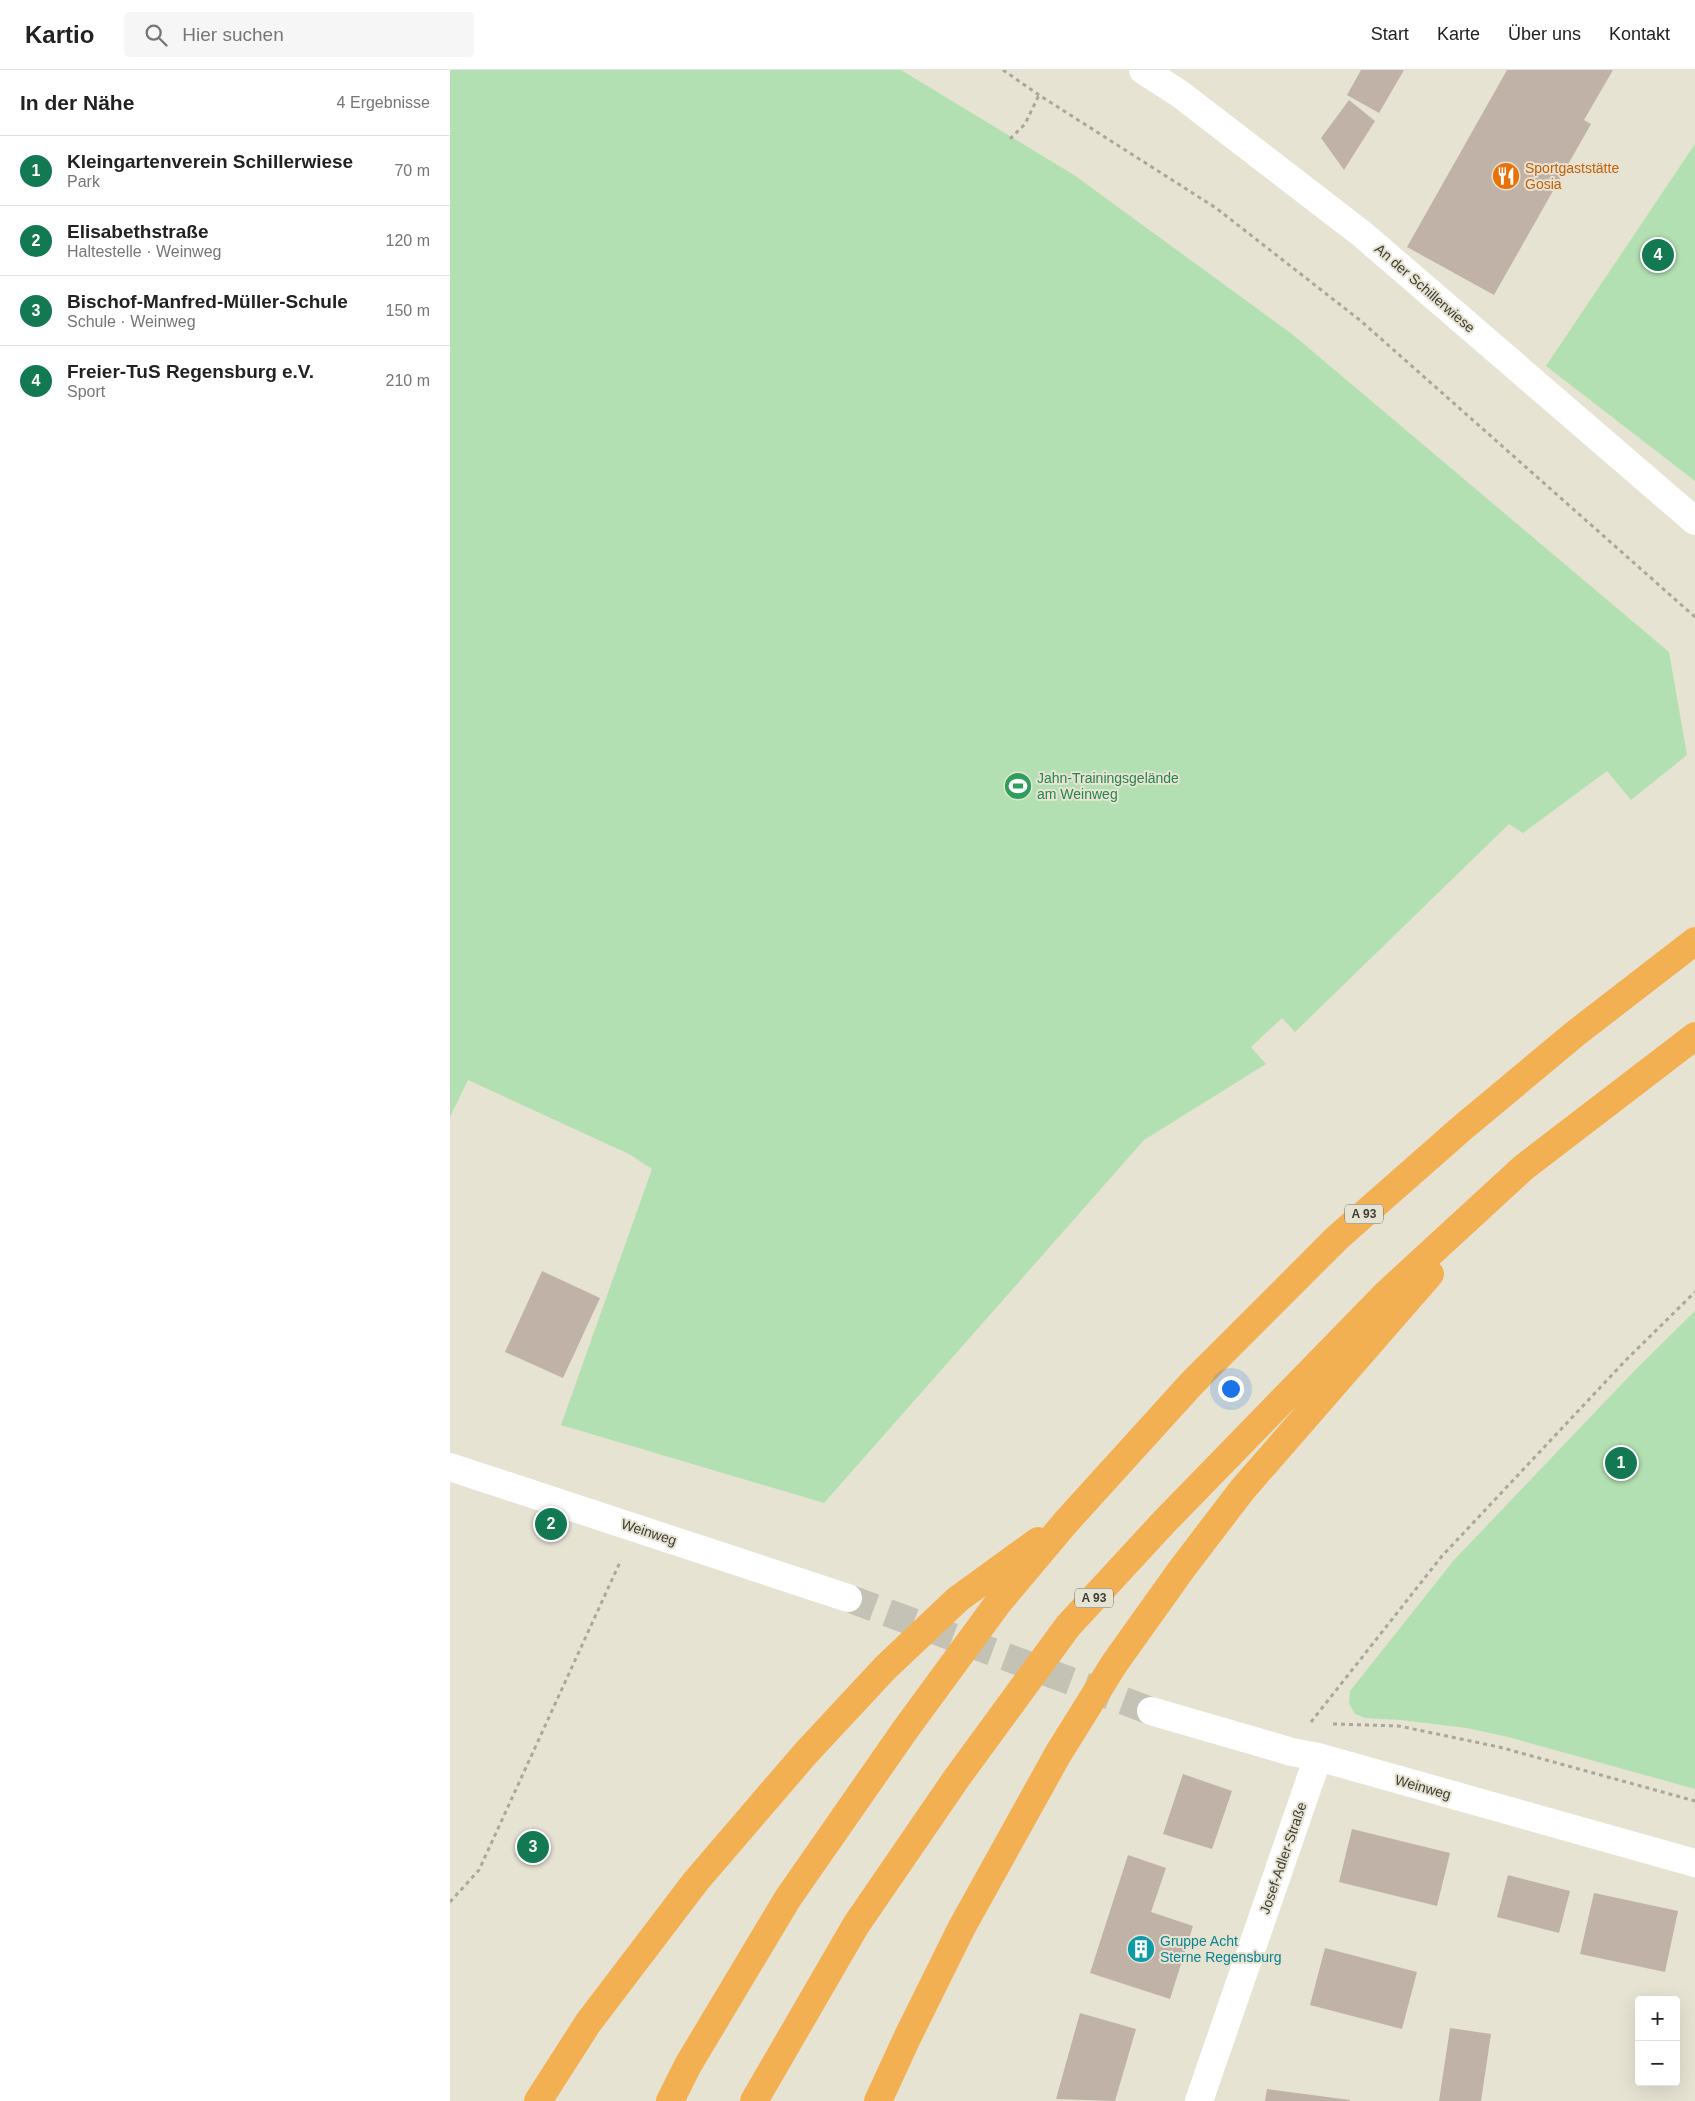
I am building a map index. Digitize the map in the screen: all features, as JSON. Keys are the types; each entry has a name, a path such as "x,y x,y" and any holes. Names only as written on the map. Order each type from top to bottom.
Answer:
{"highway":[{"name":"A 93","path":"670,2101 688,2065 788,1898 905,1730 998,1602 1066,1522 1193,1382 1338,1238 1462,1128 1561,1046 1695,941"},
{"name":"A 93","path":"754,2101 856,1925 956,1779 1068,1626 1164,1522 1386,1294 1523,1168 1695,1036"},
{"path":"878,2101 962,1927 1058,1754 1114,1664 1181,1570 1242,1490 1523,1168"},
{"path":"538,2101 588,2023 696,1881 805,1754 885,1668 958,1599 1009,1560 1066,1522"}],"street":[{"name":"An der Schillerwiese","path":"1143,70 1180,94 1362,234 1695,521"},
{"name":"Weinweg","path":"450,1467 848,1598"},
{"name":"Weinweg","path":"1151,1711 1292,1752 1318,1757 1695,1863"},
{"name":"Josef-Adler-Straße","path":"1199,2101 1318,1757"}],"path":[{"path":"1003,70 1038,95 1216,208 1361,321 1695,618"},
{"path":"1010,139 1025,124 1038,95"},
{"path":"1320,1724 1310,1723 1442,1556 1625,1361 1695,1292"},
{"path":"450,1902 479,1870 636,1527"},
{"path":"1329,1724 1399,1726 1481,1743 1695,1801"}],"green space":[{"name":"Jahn-Trainingsgelände am Weinweg","path":"450,70 901,70 1074,175 1292,334 1669,652 1687,755 1631,800 1607,771 1523,833 1509,824 1295,1032 1282,1018 1251,1047 1266,1064 1144,1140 824,1503 561,1425 652,1169 629,1154 468,1080 450,1117"},
{"path":"1695,144 1695,481 1546,366"},
{"path":"1695,1311 1695,1789 1508,1737 1467,1728 1365,1718 1355,1714 1349,1703 1350,1691 1454,1560 1639,1366"}],"building":[{"path":"1361,70 1404,70 1379,113 1347,95"},
{"path":"1507,70 1613,70 1584,120 1591,124 1494,295 1407,247"},
{"path":"1349,100 1375,121 1344,170 1321,138"},
{"path":"542,1271 600,1298 563,1378 505,1352"},
{"path":"1183,1774 1232,1791 1212,1849 1163,1834"},
{"path":"1352,1829 1450,1853 1437,1906 1339,1882"},
{"name":"Gruppe Acht Sterne Regensburg","path":"1128,1855 1166,1868 1151,1912 1193,1926 1170,1999 1090,1973"},
{"path":"1508,1875 1570,1891 1559,1933 1497,1917"},
{"path":"1594,1893 1678,1911 1665,1972 1580,1954"},
{"path":"1325,1948 1417,1972 1402,2029 1310,2005"},
{"path":"1080,2013 1136,2029 1115,2101 1056,2099"},
{"path":"1450,2028 1491,2034 1481,2101 1439,2101"},
{"path":"1267,2089 1350,2100 1350,2101 1265,2101"}],"tunnel":[{"path":"848,1598 1151,1711"}],"place":[{"name":"Sportgaststätte Gosia","path":"1506,176"},
{"name":"Freier-TuS Regensburg e.V.","path":"1658,255"},
{"name":"Jahn-Trainingsgelände am Weinweg","path":"1018,786"},
{"name":"Kleingartenverein Schillerwiese","path":"1621,1463"},
{"name":"Elisabethstraße","path":"551,1524"},
{"name":"Bischof-Manfred-Müller-Schule","path":"533,1847"},
{"name":"Gruppe Acht Sterne Regensburg","path":"1141,1949"}]}
